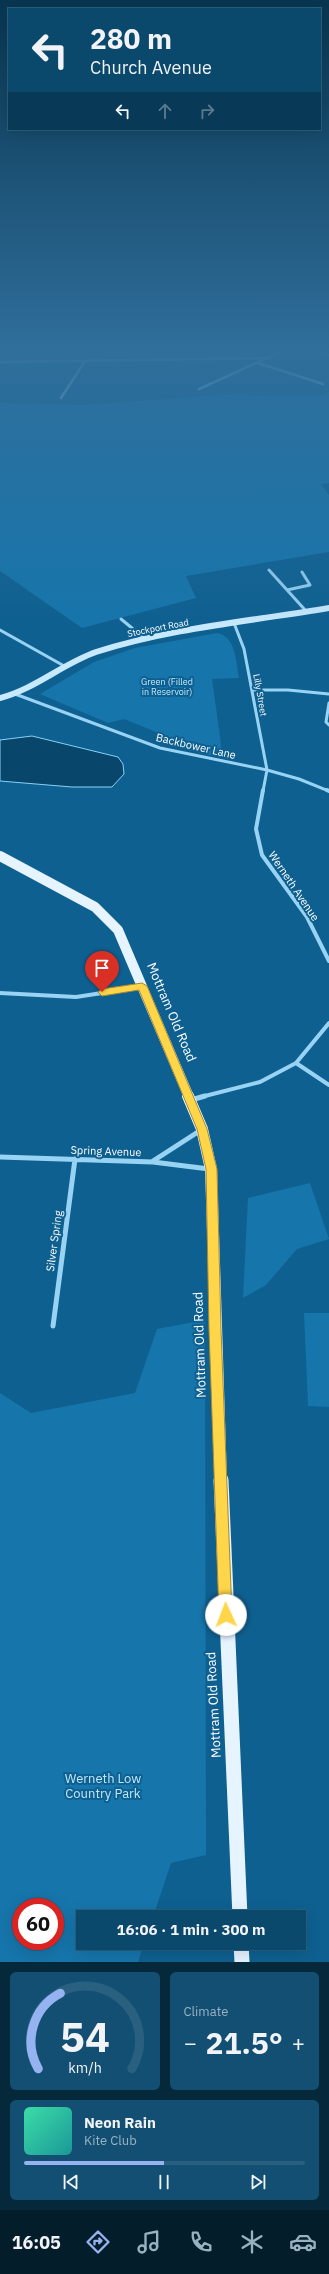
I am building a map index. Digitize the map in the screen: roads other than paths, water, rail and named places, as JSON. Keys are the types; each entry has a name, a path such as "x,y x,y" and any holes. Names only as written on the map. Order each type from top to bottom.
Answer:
{"main road":[{"name":"Stockport Road","path":"0,698 15,694 94,653 144,638 329,608"},
{"name":"Mottram Old Road","path":"0,856 95,907 118,930 202,1129 212,1169 215,1330 227,1647 240,1910"},
{"path":"241,1950 242,1962"}],"street":[{"path":"269,570 306,611"},
{"path":"287,590 310,585 302,572"},
{"path":"121,619 144,638"},
{"name":"Lilly Street","path":"234,623 244,649 267,770"},
{"path":"0,630 66,667"},
{"path":"252,690 288,690 329,694"},
{"name":"Backbower Lane","path":"15,694 160,748 267,770 299,779 329,791"},
{"path":"329,703 326,722 329,725"},
{"name":"Werneth Avenue","path":"267,770 256,829 262,855 307,917 329,961"},
{"path":"0,993 76,997 142,986"},
{"path":"190,1100 260,1082 296,1063 329,1023"},
{"path":"296,1063 329,1085"},
{"path":"153,1162 202,1129"},
{"name":"Spring Avenue","path":"0,1157 153,1162 212,1169"},
{"name":"Silver Spring","path":"53,1326 75,1159"}],"park label":[{"name":"Green (Filled in Reservoir)","path":"167,688"},
{"name":"Werneth Low Country Park","path":"103,1786"}]}
